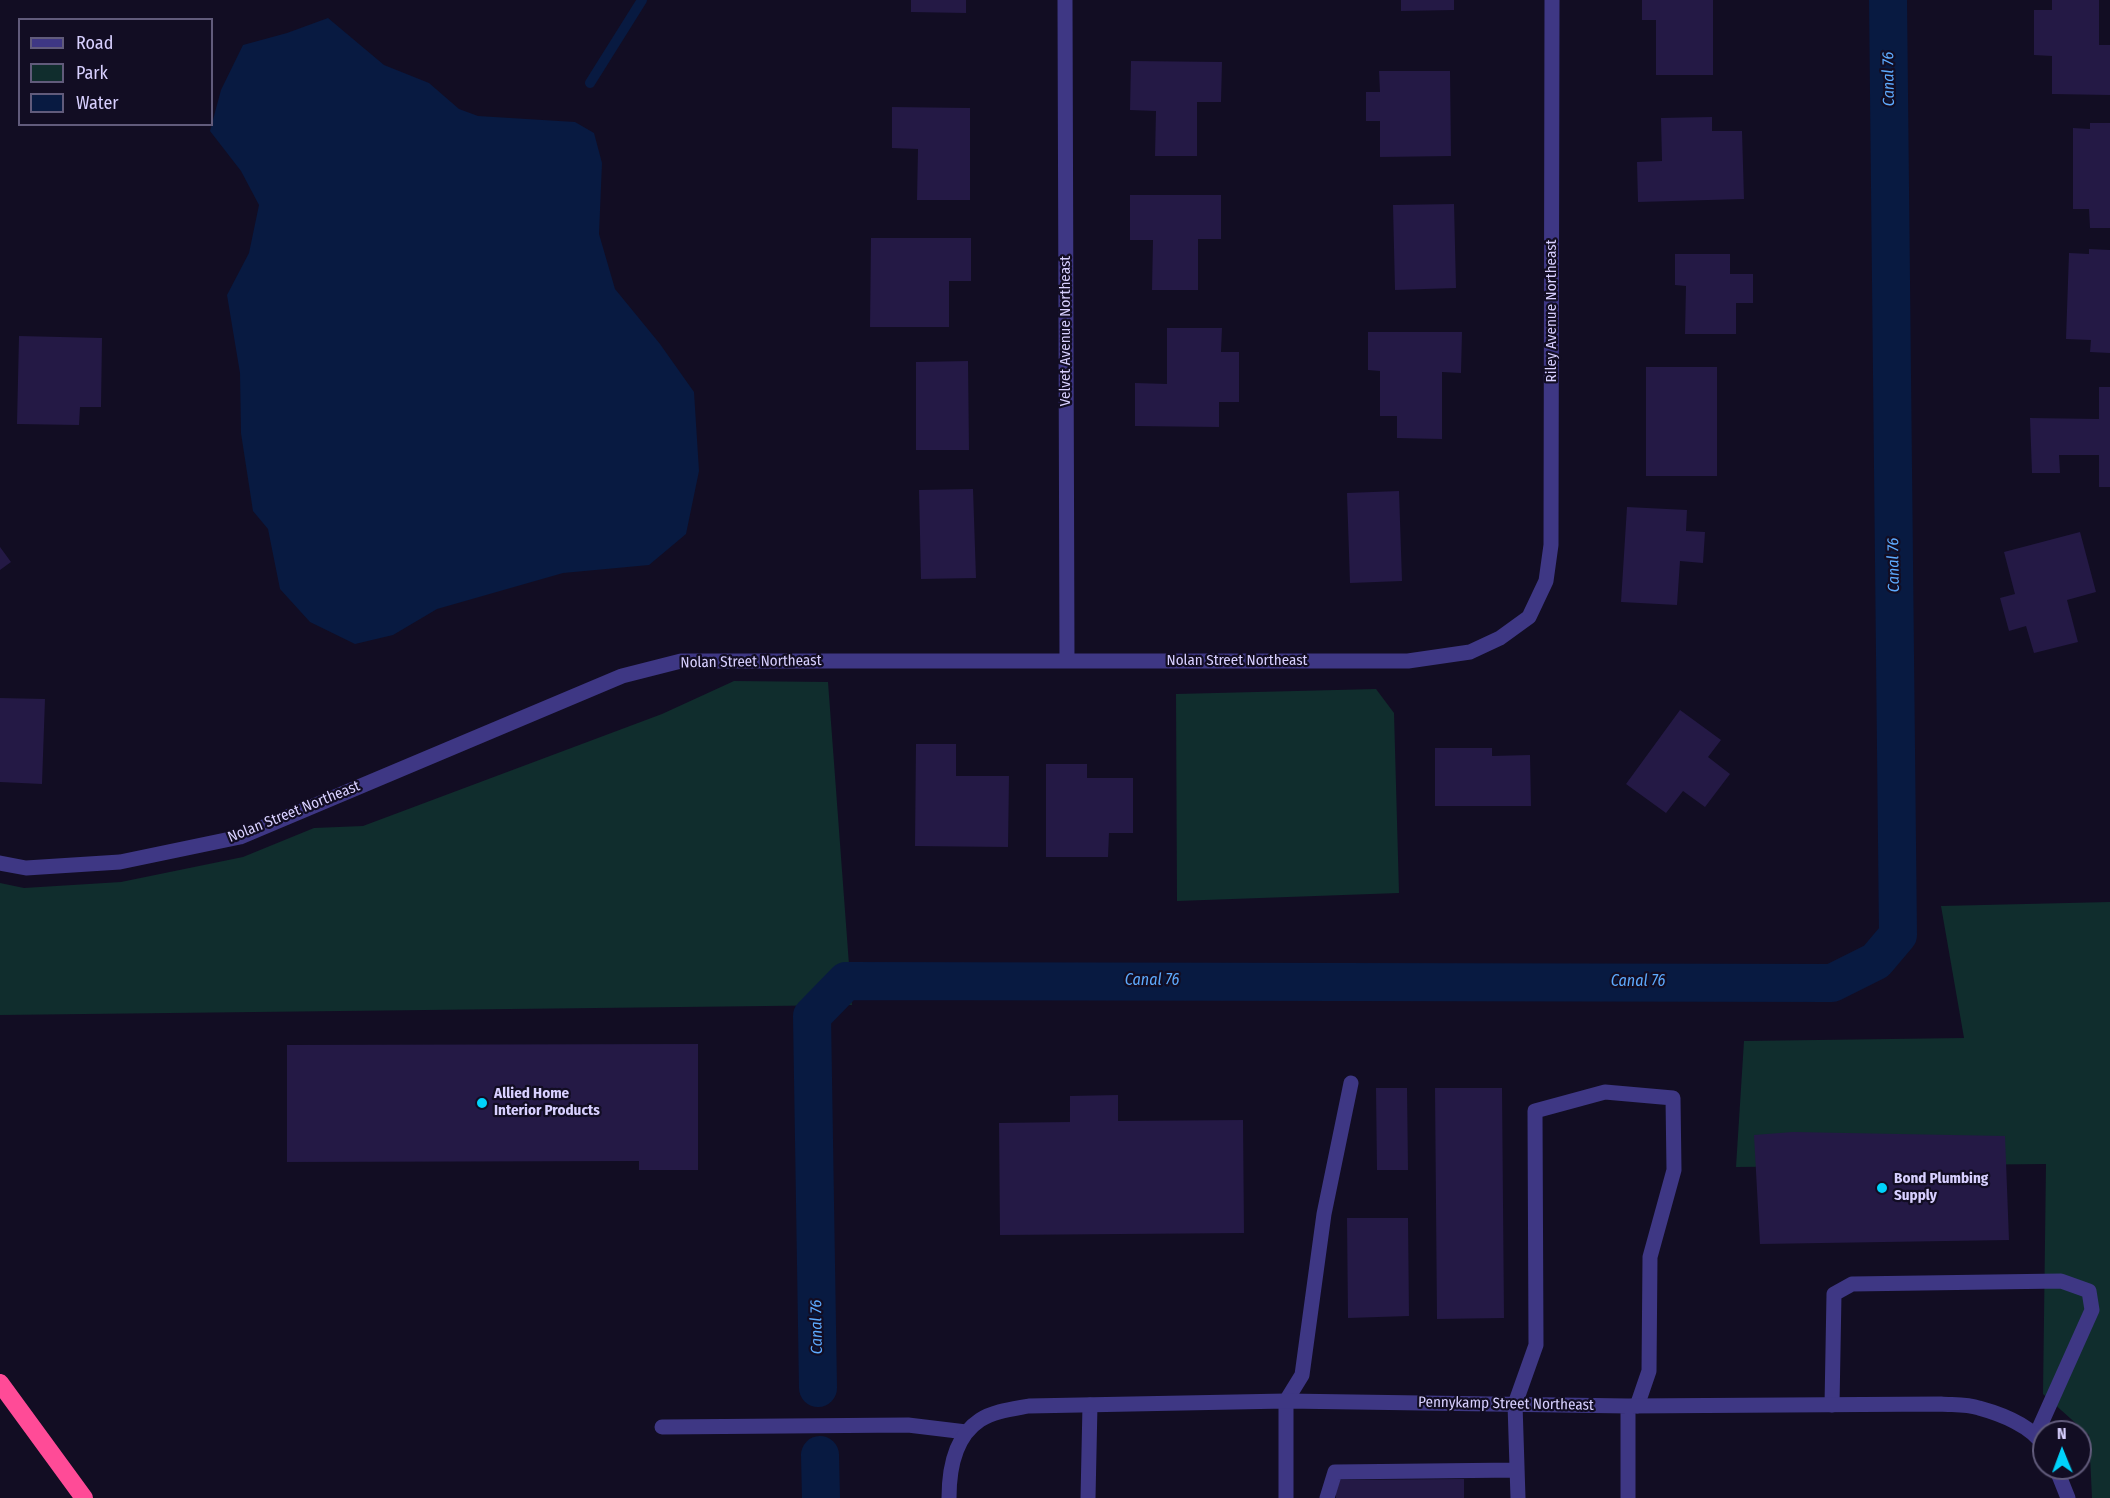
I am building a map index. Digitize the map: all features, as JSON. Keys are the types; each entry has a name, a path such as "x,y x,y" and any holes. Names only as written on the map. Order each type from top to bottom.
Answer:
{"highway":[{"path":"0,1383 84,1498"}],"street":[{"name":"Velvet Avenue Northeast","path":"1065,0 1067,661"},
{"name":"Riley Avenue Northeast","path":"1529,617 1546,581 1551,546 1552,0"},
{"name":"Nolan Street Northeast","path":"0,863 26,868 120,862 240,837 621,676 681,661 1408,661 1470,652 1500,638 1529,617"},
{"path":"1286,1498 1286,1401 1302,1375 1324,1214 1351,1083"},
{"path":"1518,1498 1515,1404 1536,1345 1535,1111 1605,1092 1672,1098 1674,1170 1650,1257 1649,1371 1632,1406 1628,1498"},
{"path":"1832,1404 1834,1294 1852,1284 2061,1281 2090,1291 2092,1310 2049,1420"},
{"name":"Pennykamp Street Northeast","path":"966,1432 981,1419 1029,1406 1286,1401 1632,1406 1941,1404 1977,1407 2008,1419 2032,1435"},
{"path":"1088,1498 1090,1405"},
{"path":"662,1427 908,1425 966,1432 955,1453 949,1474 949,1498"},
{"path":"1327,1498 1335,1472 1517,1470"},
{"path":"2061,1480 2068,1498"}],"green space":[{"path":"734,681 828,682 852,1005 0,1015 0,883 24,888 121,882 243,857 314,828 363,826 662,714"},
{"path":"1376,689 1394,713 1399,893 1177,901 1176,694"},
{"path":"2110,902 2110,1498 2092,1498 2092,1420 2072,1420 2043,1394 2046,1164 1736,1167 1744,1041 1964,1038 1941,906"}],"water":[{"path":"328,18 384,65 429,83 459,109 478,116 575,122 594,133 602,163 599,234 615,289 660,344 694,392 699,471 686,534 649,565 563,573 437,609 393,635 355,644 310,622 280,589 268,529 253,511 241,433 240,373 227,295 249,253 259,205 241,171 210,131 221,90 243,45 287,33"}],"building":[{"path":"911,0 966,0 966,13 911,12"},
{"path":"1401,0 1454,0 1454,10 1401,11"},
{"path":"1642,0 1713,0 1713,75 1656,75 1656,20 1642,20"},
{"path":"2052,0 2099,0 2099,45 2110,45 2110,95 2052,94 2052,56 2034,55 2034,10 2052,10"},
{"path":"1131,61 1222,62 1221,102 1197,102 1197,156 1155,156 1156,111 1130,110"},
{"path":"1379,71 1450,71 1451,156 1380,157 1380,121 1366,121 1366,92 1380,92"},
{"path":"892,107 970,108 970,200 917,200 918,149 892,148"},
{"path":"1712,117 1712,131 1742,131 1744,199 1638,202 1637,162 1662,161 1661,118"},
{"path":"2090,123 2110,123 2110,228 2090,228 2089,209 2073,209 2073,128 2090,129"},
{"path":"1130,195 1221,195 1221,239 1198,239 1198,290 1152,290 1153,240 1130,240"},
{"path":"1454,204 1456,288 1395,290 1393,205"},
{"path":"871,238 971,238 971,281 949,281 949,327 870,327"},
{"path":"2089,249 2110,250 2110,353 2090,352 2091,340 2066,339 2069,253 2089,254"},
{"path":"1675,254 1730,254 1730,274 1753,274 1753,303 1736,303 1736,334 1685,334 1686,286 1675,285"},
{"path":"1167,328 1222,328 1221,352 1239,352 1239,402 1219,402 1219,427 1135,426 1135,383 1167,384"},
{"path":"1368,332 1462,332 1461,373 1442,372 1442,439 1397,438 1397,416 1380,416 1380,371 1368,370"},
{"path":"19,336 102,338 101,407 80,407 79,425 17,424"},
{"path":"968,361 969,450 916,450 916,362"},
{"path":"1646,367 1717,367 1717,476 1646,476"},
{"path":"2099,387 2110,387 2110,487 2099,487 2099,455 2059,455 2060,473 2032,473 2030,418 2099,419"},
{"path":"973,489 976,578 921,579 919,490"},
{"path":"1399,491 1402,581 1350,583 1347,493"},
{"path":"1627,507 1687,510 1686,531 1705,532 1703,563 1680,561 1677,605 1621,602"},
{"path":"2080,532 2096,592 2067,600 2078,642 2034,653 2026,626 2009,631 2000,598 2015,594 2004,552"},
{"path":"0,547 11,562 0,570"},
{"path":"0,698 45,699 42,784 0,782"},
{"path":"1680,710 1721,740 1708,757 1730,774 1705,807 1683,791 1666,813 1626,784"},
{"path":"916,744 956,744 956,776 1009,776 1008,847 915,846"},
{"path":"1435,748 1492,748 1492,756 1530,755 1531,806 1435,806"},
{"path":"1046,764 1087,764 1087,778 1133,778 1133,833 1109,833 1108,857 1046,857"},
{"path":"698,1044 698,1170 639,1170 639,1161 287,1162 287,1045"},
{"path":"1376,1088 1407,1088 1408,1170 1377,1170"},
{"path":"1435,1088 1502,1088 1504,1318 1437,1319"},
{"path":"1118,1095 1118,1121 1243,1120 1244,1233 1000,1235 999,1123 1070,1122 1070,1096"},
{"name":"Bond Plumbing Supply","path":"1793,1132 2005,1136 2009,1240 1760,1244 1754,1135"},
{"path":"1347,1218 1408,1218 1409,1316 1348,1318"},
{"path":"1464,1479 1464,1498 1336,1498 1336,1480"}],"waterway":[{"path":"590,83 642,0"},
{"name":"Canal 76","path":"818,1388 812,1016 846,981 1832,983 1876,961 1898,935 1888,0"},
{"name":"Canal 76","path":"820,1455 821,1498"}],"place":[{"name":"Allied Home Interior Products","path":"482,1103"},
{"name":"Bond Plumbing Supply","path":"1882,1188"}]}
